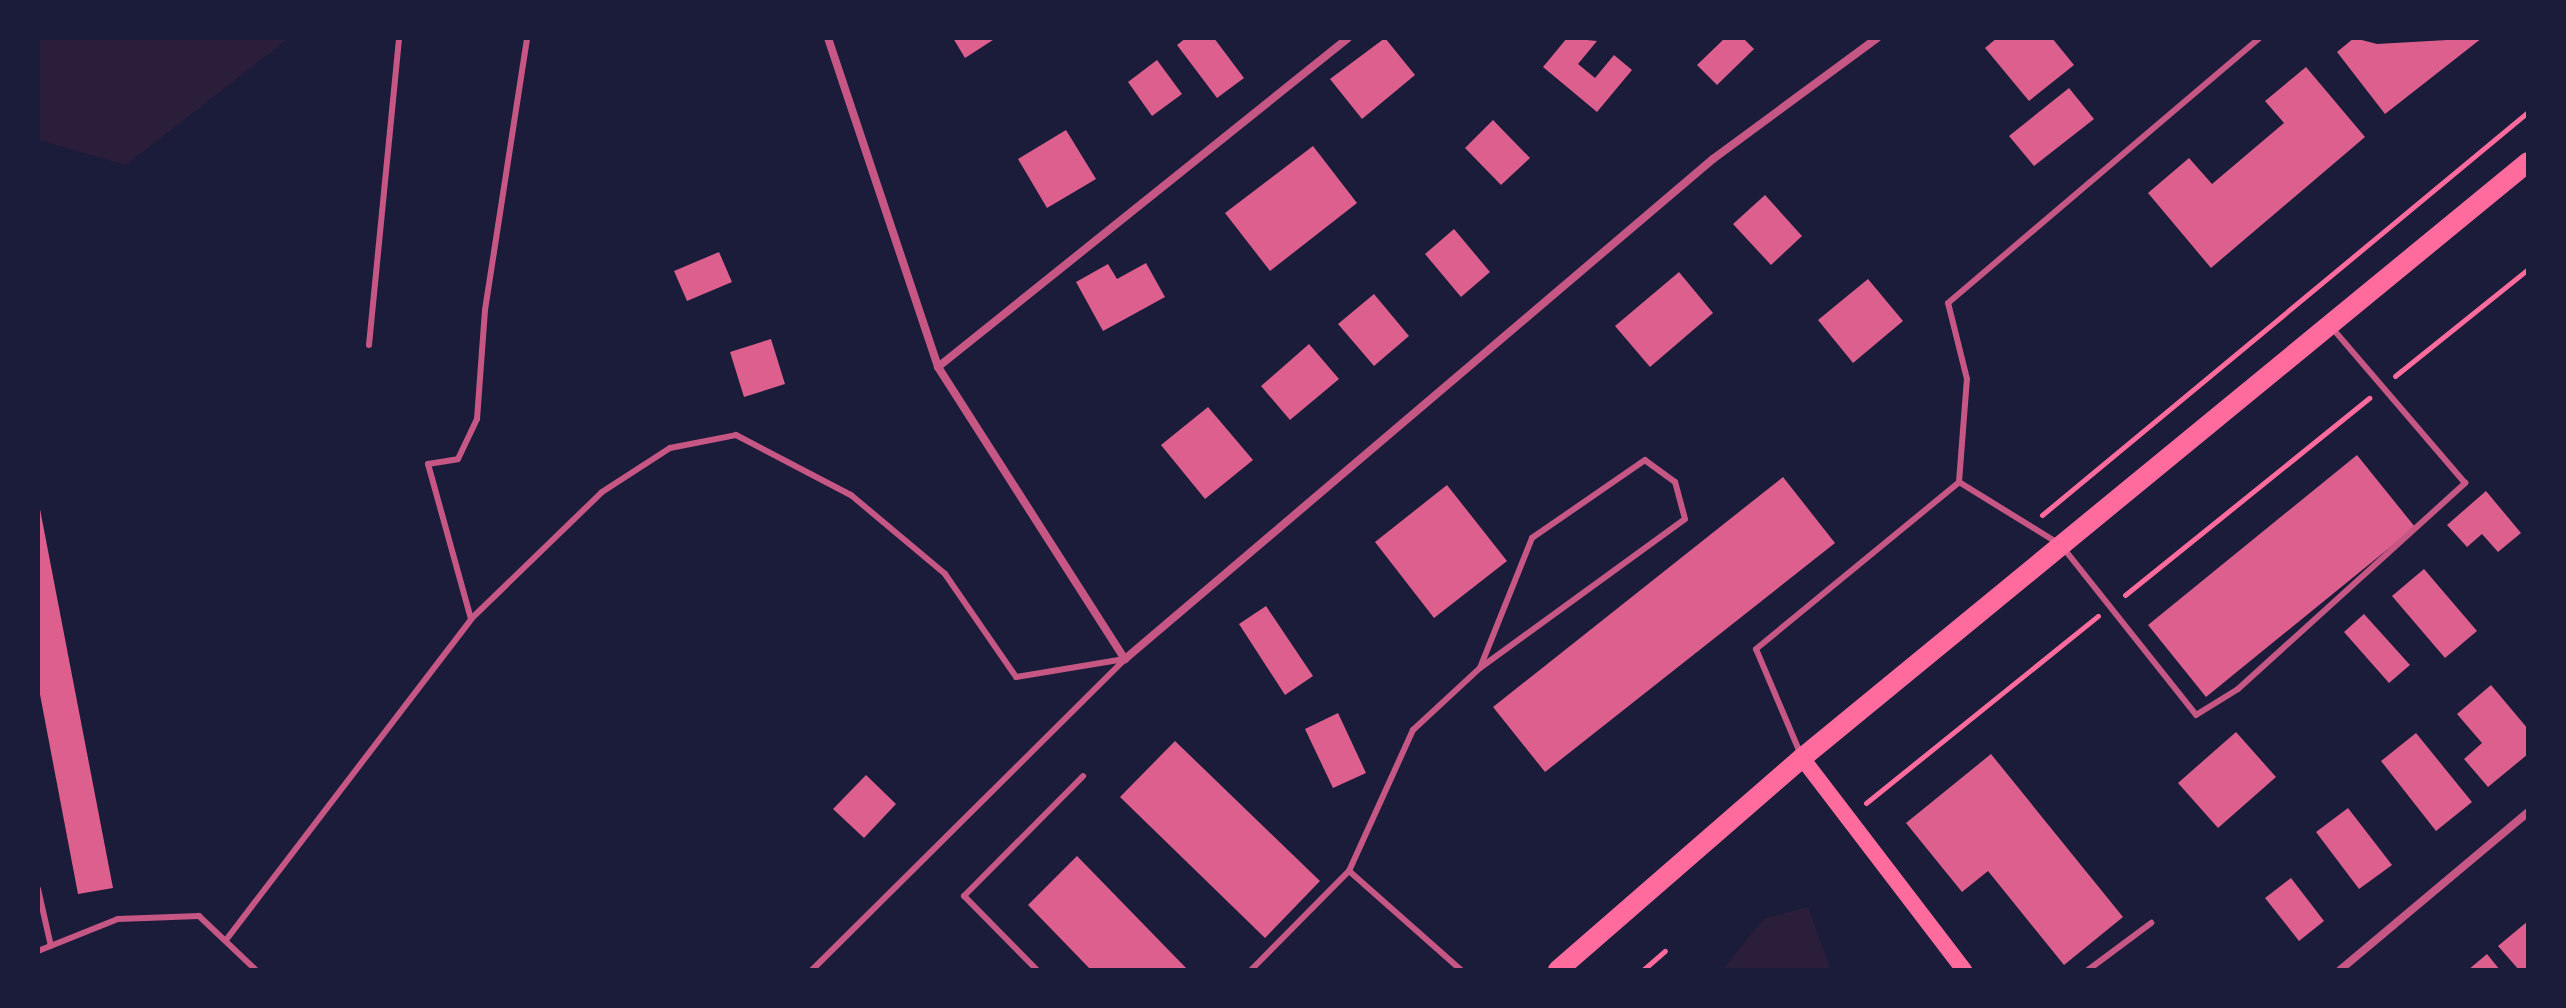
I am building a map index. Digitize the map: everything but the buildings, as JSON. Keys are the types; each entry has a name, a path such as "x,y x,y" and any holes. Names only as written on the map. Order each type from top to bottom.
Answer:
{"main road":[{"path":"1558,970 1802,758 2528,162"},
{"path":"1802,758 1964,970"}],"street":[{"path":"828,38 938,367 1125,659 1713,159 1877,38"},
{"path":"938,367 1348,38"},
{"path":"2340,970 2528,812"}],"lane":[{"path":"369,345 399,38"},
{"path":"471,619 428,464 458,459 477,419 485,310 527,38"},
{"path":"1802,758 1756,649 1959,482 1967,379 1948,303 2259,38"},
{"path":"1959,482 2061,545 2196,715 2238,689 2465,483 2330,325"},
{"path":"226,940 471,619 602,492 670,448 736,435 851,495 945,574 1016,677 1125,659"},
{"path":"1251,970 1349,871 1413,730 1480,668 1685,519 1675,482 1645,460 1532,538 1480,668"},
{"path":"812,970 1125,659"},
{"path":"1037,970 964,896 1083,776"},
{"path":"1349,871 1461,970"},
{"path":"38,889 51,946"},
{"path":"38,951 118,919 199,916 256,970"},
{"path":"2088,970 2151,923"}],"path":[{"path":"2029,526 2528,112"},
{"path":"1865,803 2528,269"},
{"path":"1643,970 1665,951"}],"shaded area":[{"path":"38,38 289,38 126,165 38,140"},
{"path":"1808,907 1831,970 1722,970 1765,918"}]}
